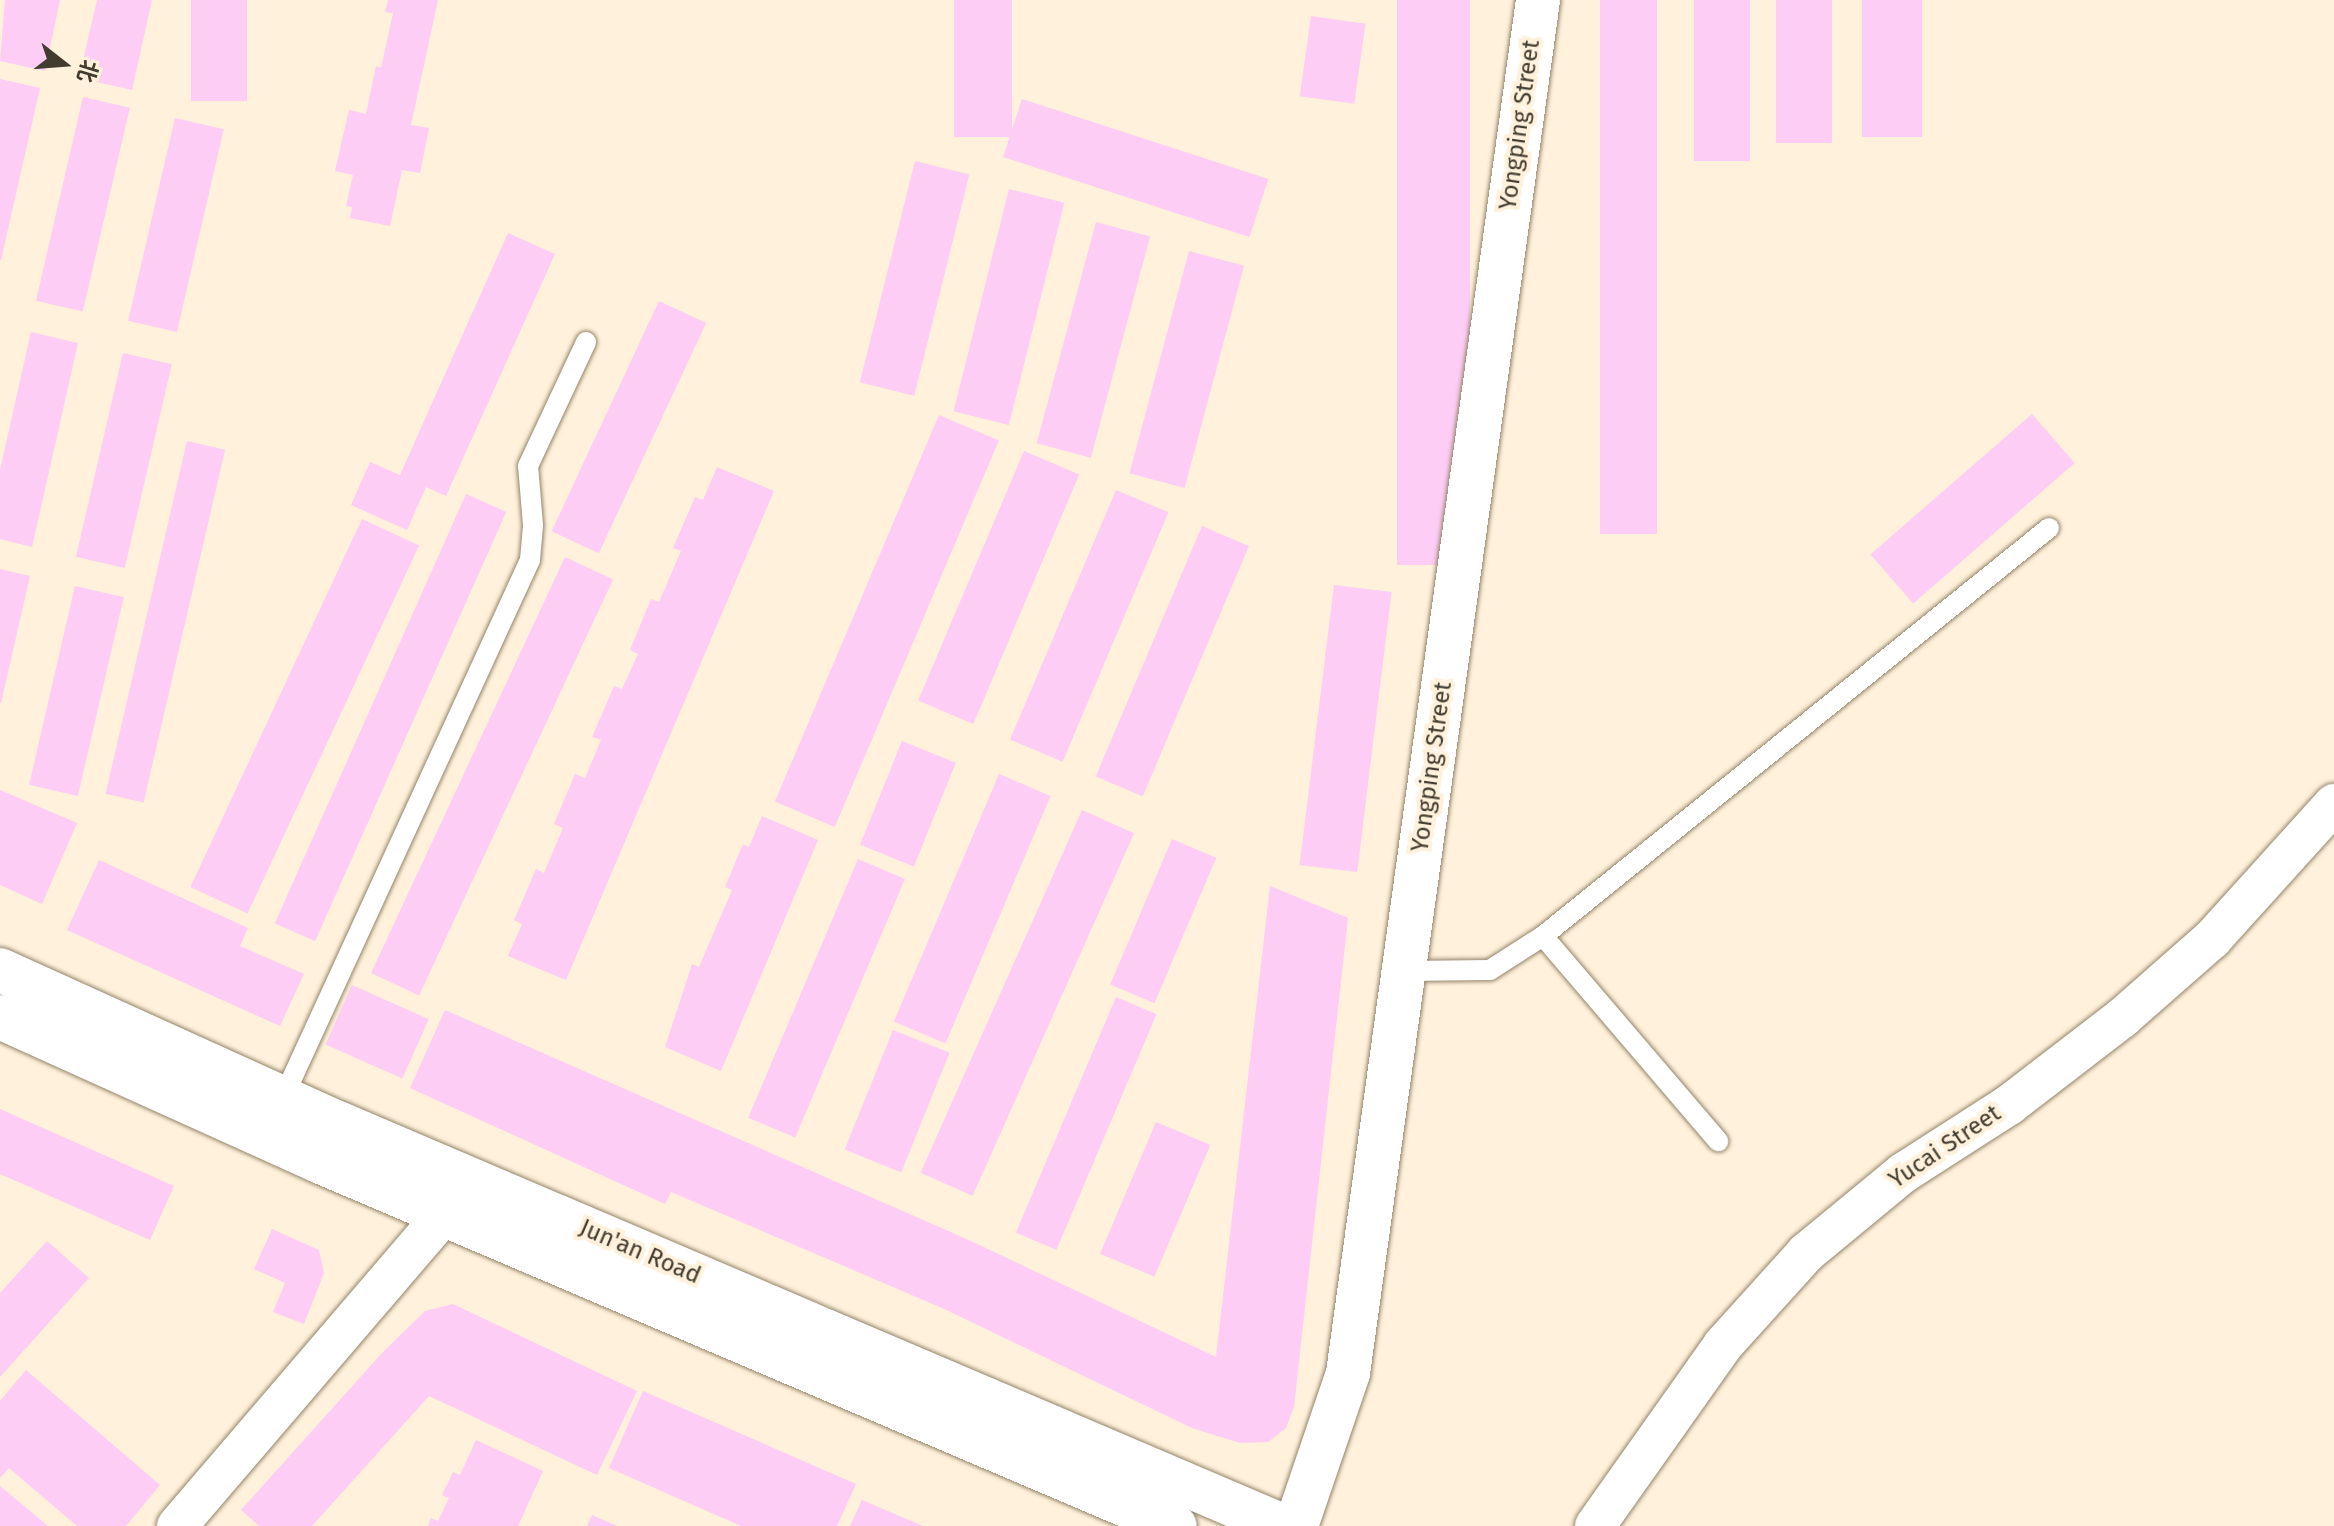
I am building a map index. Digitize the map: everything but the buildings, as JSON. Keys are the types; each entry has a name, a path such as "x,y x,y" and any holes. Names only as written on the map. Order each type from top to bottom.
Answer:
{"street":[{"name":"Yongping Street","path":"1296,1526 1348,1373 1538,0"},
{"name":"Yucai Street","path":"1595,1526 1723,1345 1806,1253 1903,1173 2009,1105 2122,1018 2212,939 2334,804"},
{"name":"Jun'an Road","path":"0,970 283,1098 1283,1526"},
{"name":"Jun'an Road","path":"0,1017 444,1214 1175,1526"},
{"path":"190,1521 444,1214"}],"lane":[{"path":"283,1098 530,560 533,525 528,466 586,342"},
{"path":"1404,971 1490,970 1543,936 2049,528"},
{"path":"1543,936 1718,1141"}]}
